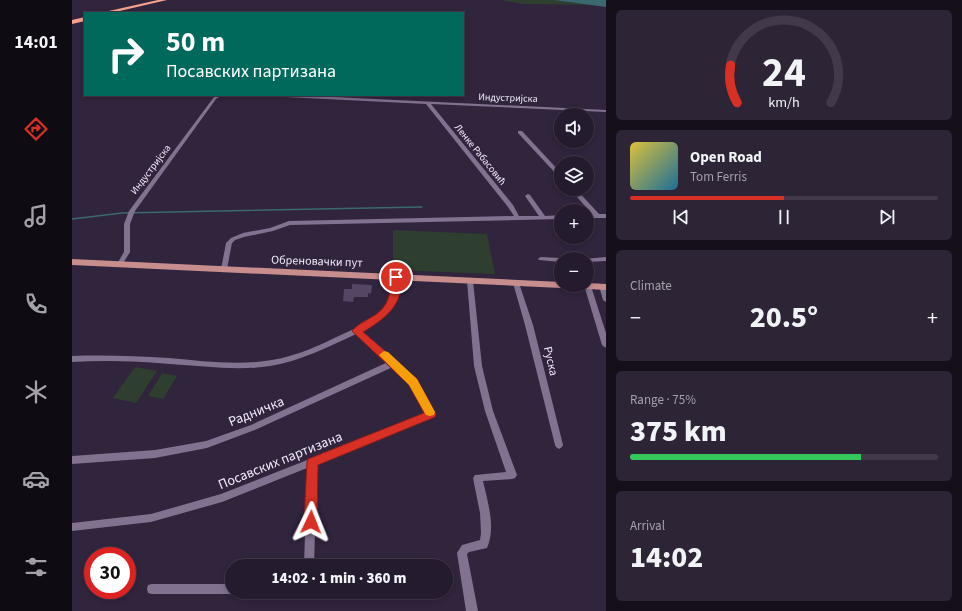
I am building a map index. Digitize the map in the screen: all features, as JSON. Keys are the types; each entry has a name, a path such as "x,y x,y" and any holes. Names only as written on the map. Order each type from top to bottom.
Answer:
{"highway":[{"path":"116,12 165,0"},
{"path":"108,12 174,0"},
{"path":"72,21 84,18"}],"main road":[{"name":"Обреновачки пут","path":"72,262 554,285"},
{"path":"594,285 604,287"}],"street":[{"name":"Индустријска","path":"120,264 127,252 127,224 130,213 215,98 218,96"},
{"name":"Индустријска","path":"285,96 606,111"},
{"name":"Ленке Рабасовић","path":"428,103 511,206 517,217"},
{"path":"520,132 554,168"},
{"path":"528,196 543,217"},
{"path":"579,196 597,216 606,216"},
{"path":"224,270 229,243 233,239 243,235 271,230 294,222 554,217"},
{"path":"594,260 606,259"},
{"path":"541,260 554,260"},
{"path":"72,359 128,359 241,366 280,361 330,344 357,331 375,320 387,310 395,294 396,277"},
{"path":"470,281 478,366 489,411 512,475 478,478 484,509 486,539 483,545 466,548 462,553 472,611"},
{"name":"Руска","path":"516,283 529,325 559,446"},
{"path":"604,287 606,300"},
{"path":"590,292 606,345"},
{"path":"357,331 394,363"},
{"name":"Радничка","path":"72,460 155,454 207,444 254,427 394,363"},
{"name":"Посавских партизана","path":"72,527 151,518 222,498 431,414 413,382 394,363"},
{"path":"309,559 312,462"},
{"path":"152,589 225,589"}],"shaded area":[{"path":"501,0 554,0 593,5 523,4"},
{"path":"554,0 606,0 606,7"},
{"path":"393,230 487,234 495,274 393,270"},
{"path":"135,367 157,371 136,403 113,398"},
{"path":"162,373 177,376 163,399 148,396"}],"building":[{"path":"352,284 372,285 371,294 368,293 368,297 354,297 353,302 343,301 344,289 352,289"}],"waterway":[{"path":"72,219 122,213 422,207"}],"slow traffic":[{"path":"384,355 413,382 430,412"}],"route":[{"path":"311,522 312,462 431,414 413,382 394,363 357,331 381,316 387,310 395,294 396,277"}]}
